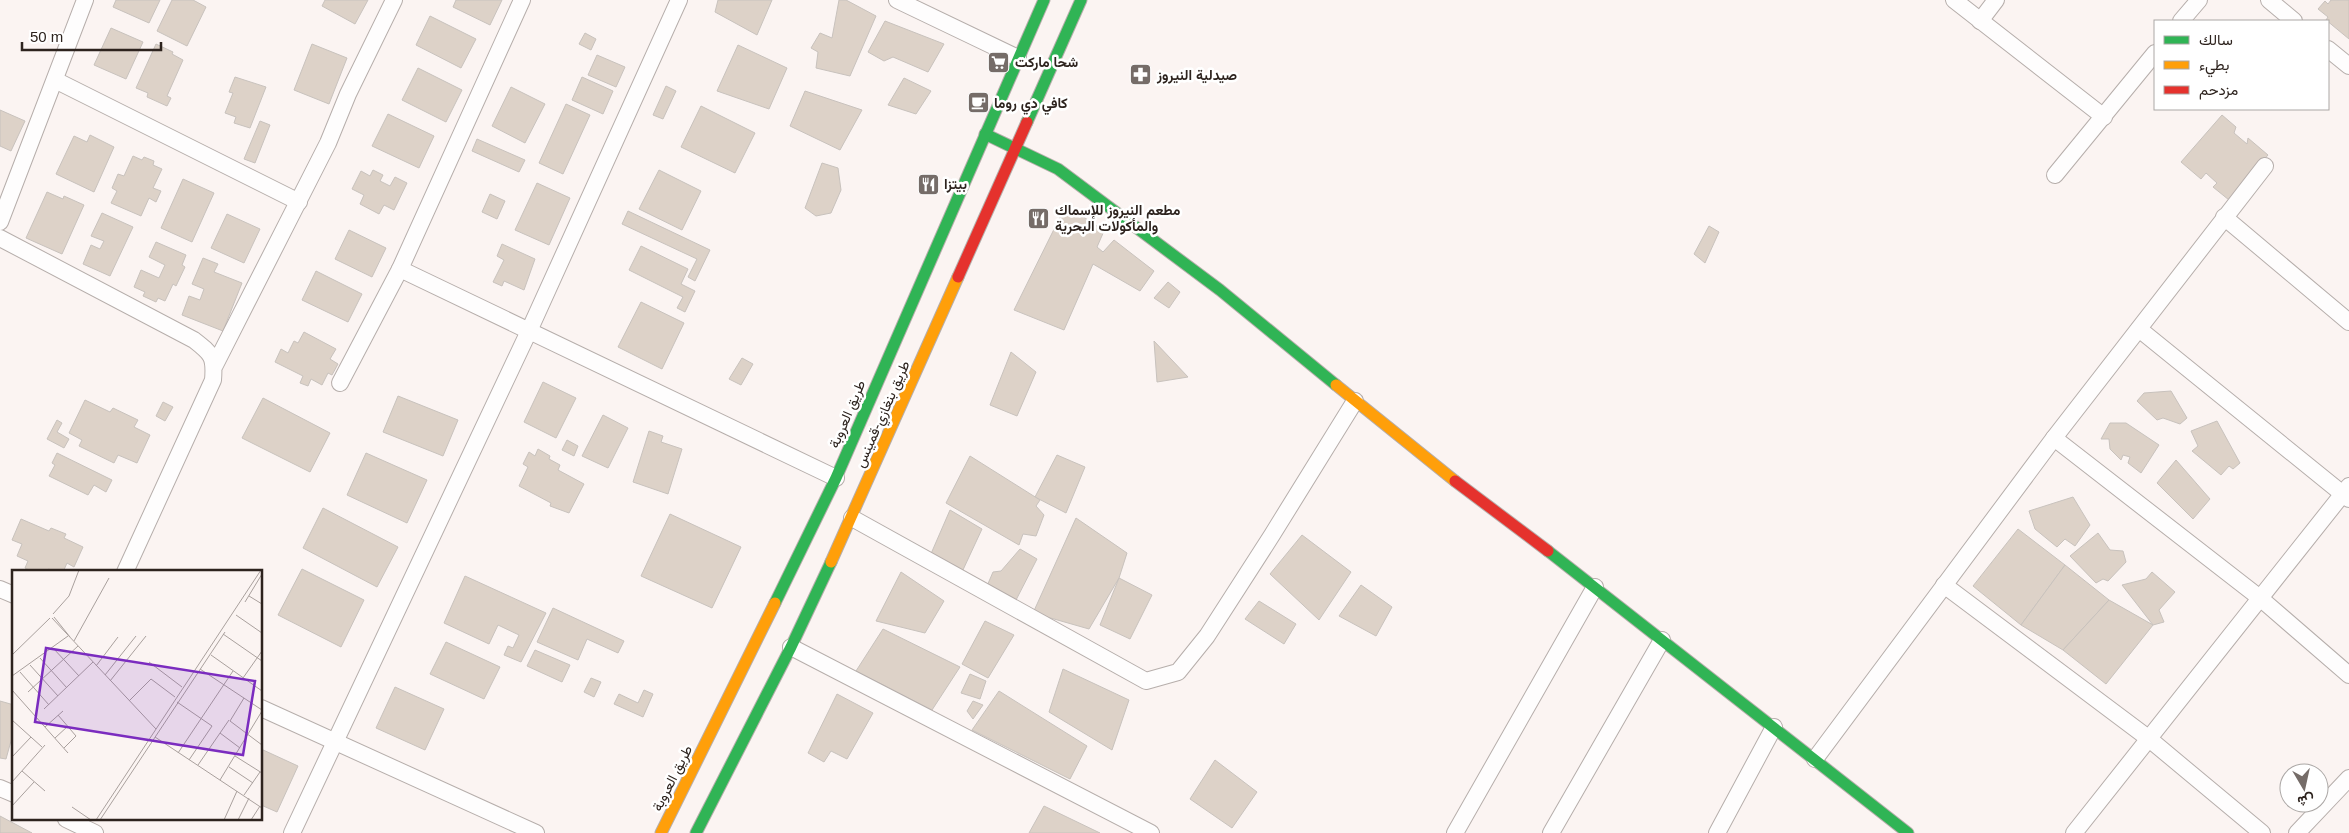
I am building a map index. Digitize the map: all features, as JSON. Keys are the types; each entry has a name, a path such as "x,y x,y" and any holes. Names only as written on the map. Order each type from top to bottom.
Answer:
{"main road":[{"name":"طريق العروبة","path":"661,833 836,478 1044,0"},
{"name":"طريق بنغازي-قمينس","path":"696,833 792,647 852,518 1081,0"},
{"path":"985,134 1058,169 1220,290 1429,462 1595,587 1908,833"}],"street":[{"path":"0,222 85,0"},
{"path":"126,570 213,380 215,365 298,202 394,0"},
{"path":"340,383 400,269 522,0"},
{"path":"292,833 529,331 678,0"},
{"path":"897,0 1018,58"},
{"path":"1954,0 2104,116"},
{"path":"1980,21 1996,0"},
{"path":"2183,20 2199,0"},
{"path":"2269,0 2293,20"},
{"path":"2329,50 2349,66"},
{"path":"2055,176 2154,54"},
{"path":"54,80 298,202"},
{"path":"1815,759 2054,438 2265,166"},
{"path":"2224,217 2349,322"},
{"path":"0,238 194,340 210,352 215,365"},
{"path":"400,269 836,478"},
{"path":"2074,833 2260,598 2347,493 2139,329"},
{"path":"852,518 1146,681 1178,672 1207,636 1355,401"},
{"path":"2054,438 2260,598 2349,675"},
{"path":"1944,585 2148,738 2262,833"},
{"path":"1455,833 1595,587"},
{"path":"0,589 12,594"},
{"path":"1551,833 1662,640"},
{"path":"792,647 1151,833"},
{"path":"262,708 536,833"},
{"path":"1717,833 1774,727"},
{"path":"2297,833 2349,778"},
{"path":"0,788 12,793"},
{"path":"68,820 95,833"}],"building":[{"path":"116,0 160,0 149,23 113,7"},
{"path":"172,0 193,0 206,7 187,46 157,31"},
{"path":"325,0 368,0 355,24 322,6"},
{"path":"456,0 502,0 490,25 453,7"},
{"path":"718,0 772,0 757,35 715,12"},
{"path":"839,0 846,0 876,16 850,76 816,68 818,52 811,48 820,33 832,38"},
{"path":"2331,0 2349,0 2349,39 2329,22 2329,20 2326,20 2328,17 2318,9 2325,1 2328,4"},
{"path":"430,16 476,39 461,68 416,45"},
{"path":"885,21 944,44 928,72 893,57 884,61 868,52"},
{"path":"111,28 143,42 126,79 94,65"},
{"path":"585,33 596,39 591,50 579,44"},
{"path":"156,44 173,52 172,54 183,60 167,96 171,98 167,106 147,97 148,93 136,88"},
{"path":"312,44 347,58 329,104 294,90"},
{"path":"738,45 787,68 769,109 717,91"},
{"path":"597,55 625,67 616,87 588,75"},
{"path":"418,68 462,90 446,122 402,100"},
{"path":"235,77 266,87 250,128 234,123 236,117 225,113 233,93 229,92"},
{"path":"582,77 613,91 603,114 572,100"},
{"path":"904,78 931,91 916,114 888,105"},
{"path":"666,86 676,91 663,119 653,115"},
{"path":"511,87 545,104 525,143 492,126"},
{"path":"805,91 862,110 840,150 790,126"},
{"path":"566,104 590,115 563,174 539,163"},
{"path":"701,106 755,133 735,173 681,147"},
{"path":"0,110 25,121 11,151 0,146"},
{"path":"388,114 434,136 419,168 372,146"},
{"path":"2222,115 2236,127 2234,133 2247,144 2248,138 2268,155 2229,200 2213,187 2217,183 2206,173 2201,179 2181,162"},
{"path":"260,121 270,125 255,163 244,159"},
{"path":"90,135 114,147 94,192 56,174 74,136 87,142"},
{"path":"477,139 525,160 519,172 472,151"},
{"path":"133,156 142,160 144,157 154,161 153,165 162,169 153,188 161,191 156,202 149,198 141,216 111,203 117,191 112,188 118,174 124,176"},
{"path":"822,163 838,168 841,190 831,213 816,216 805,208"},
{"path":"373,170 383,175 380,181 390,186 395,177 407,183 394,210 384,205 379,214 360,204 364,195 352,189 361,171 370,176"},
{"path":"659,170 701,191 682,230 639,209"},
{"path":"183,179 214,193 192,242 161,228"},
{"path":"537,183 570,198 549,245 515,230"},
{"path":"47,192 63,199 64,196 84,205 62,254 26,238"},
{"path":"490,194 505,201 497,219 482,212"},
{"path":"1066,205 1104,231 1097,247 1103,252 1114,240 1154,271 1140,291 1093,264 1064,330 1014,310"},
{"path":"628,211 710,250 695,281 688,277 697,259 622,224"},
{"path":"102,213 133,227 110,276 83,264 91,245 100,249 104,241 91,236"},
{"path":"227,214 260,229 244,263 211,248"},
{"path":"1709,226 1719,232 1705,263 1694,254"},
{"path":"349,230 386,248 372,277 335,259"},
{"path":"156,242 186,255 182,265 185,267 176,286 173,284 165,301 158,298 156,302 143,296 145,292 134,287 141,270 159,278 165,265 149,257"},
{"path":"502,244 535,259 524,290 504,281 502,286 493,282 504,260 497,256"},
{"path":"641,246 688,269 681,284 695,291 685,312 677,308 683,297 629,270"},
{"path":"203,258 218,264 214,272 242,283 223,331 182,315 189,296 200,300 204,289 192,284"},
{"path":"316,271 362,294 348,322 302,300"},
{"path":"1168,282 1180,292 1169,308 1154,298"},
{"path":"641,302 684,323 662,369 618,347"},
{"path":"304,332 336,349 330,359 338,364 332,375 328,373 322,385 311,379 308,386 300,383 303,376 275,362 281,349 288,353 294,341 298,343"},
{"path":"1154,341 1188,377 1157,382"},
{"path":"1011,352 1036,372 1017,416 990,405"},
{"path":"742,358 753,364 741,385 729,379"},
{"path":"543,382 576,398 556,438 524,422"},
{"path":"2171,391 2187,418 2180,424 2163,418 2157,420 2137,401 2144,393"},
{"path":"398,396 458,420 443,456 383,432"},
{"path":"263,398 330,433 310,472 242,438"},
{"path":"85,400 110,412 113,408 138,420 134,427 150,435 137,463 118,455 114,463 79,446 82,440 69,433"},
{"path":"163,402 173,407 165,421 156,416"},
{"path":"603,415 628,428 608,468 582,456"},
{"path":"57,420 62,423 57,432 69,439 64,448 47,439"},
{"path":"2217,421 2240,463 2233,469 2229,466 2221,475 2192,451 2198,446 2191,431"},
{"path":"2110,423 2126,423 2159,445 2141,473 2128,463 2130,457 2123,455 2121,460 2110,449 2109,439 2101,439"},
{"path":"649,431 663,436 661,442 682,449 668,494 633,482"},
{"path":"567,440 578,446 574,456 562,450"},
{"path":"538,449 550,456 549,459 560,465 558,470 584,484 569,513 550,506 551,503 519,486 528,467 523,464 529,452 535,456"},
{"path":"57,453 112,480 106,492 94,485 88,495 49,476 55,465 52,463"},
{"path":"366,453 427,480 407,523 347,495"},
{"path":"1057,455 1085,467 1066,513 1035,497"},
{"path":"970,456 1040,500 1036,506 1044,515 1036,536 1023,534 1019,545 946,503"},
{"path":"2176,460 2210,499 2193,519 2157,483"},
{"path":"2073,497 2090,525 2075,546 2065,539 2057,547 2035,529 2029,511"},
{"path":"323,508 398,547 377,587 303,548"},
{"path":"950,510 982,529 962,572 930,556"},
{"path":"670,514 741,547 712,608 641,576"},
{"path":"1076,518 1127,553 1119,578 1089,629 1033,613"},
{"path":"21,519 49,531 51,528 66,534 64,538 83,547 74,567 67,563 64,570 29,570 25,568 28,561 17,556 22,544 12,540"},
{"path":"2018,529 2065,565 2021,625 1973,586"},
{"path":"2098,533 2110,550 2123,551 2126,562 2108,581 2103,579 2096,583 2070,556"},
{"path":"1302,535 1351,572 1319,620 1270,574"},
{"path":"1020,549 1037,559 1014,604 987,586 993,572 1001,571"},
{"path":"2065,565 2109,600 2063,650 2021,625"},
{"path":"302,569 364,600 341,647 278,615"},
{"path":"901,572 944,601 925,633 876,621"},
{"path":"2152,572 2175,592 2159,610 2164,622 2153,625 2122,585 2146,579"},
{"path":"465,576 546,613 521,662 504,655 508,646 513,648 519,635 498,625 489,644 444,623"},
{"path":"1119,578 1152,595 1130,639 1100,625"},
{"path":"1361,585 1392,607 1376,636 1339,616"},
{"path":"2109,600 2153,625 2106,684 2063,650"},
{"path":"1259,601 1296,624 1284,644 1245,619"},
{"path":"553,608 624,641 618,653 587,639 578,660 537,642"},
{"path":"985,621 1014,635 988,678 962,664"},
{"path":"883,629 960,667 932,710 856,671"},
{"path":"446,642 500,667 484,699 430,674"},
{"path":"535,650 570,665 562,682 527,666"},
{"path":"1063,669 1129,700 1112,750 1049,712"},
{"path":"970,674 986,681 980,699 961,693"},
{"path":"591,678 601,682 594,697 584,692"},
{"path":"395,687 444,709 425,750 376,728"},
{"path":"644,690 653,694 643,717 614,704 619,694 638,703"},
{"path":"999,691 1087,746 1070,779 972,730"},
{"path":"837,694 873,713 847,759 831,751 824,762 808,753"},
{"path":"0,701 12,704 12,737 6,759 0,758"},
{"path":"973,701 983,705 973,719 967,711"},
{"path":"262,749 298,766 277,812 262,805"},
{"path":"1215,760 1257,792 1232,828 1190,799"},
{"path":"1044,806 1100,833 1029,833"},
{"path":"0,816 32,833 0,833"}],"traffic: fast":[{"path":"775,603 836,478 1044,0"},
{"path":"1027,122 1081,0"},
{"path":"985,134 1058,169 1220,290 1336,385"},
{"path":"1548,551 1908,833"},
{"path":"696,833 791,647 831,562"}],"traffic: slow":[{"path":"831,562 958,277"},
{"path":"1336,385 1455,481"},
{"path":"661,833 775,603"}],"traffic: jam":[{"path":"958,277 1027,122"},
{"path":"1455,481 1548,551"}],"place":[{"name":"شحا ماركت","path":"999,62"},
{"name":"صيدلية النيروز","path":"1141,75"},
{"name":"كافي دي روما","path":"978,103"},
{"name":"بيتزا","path":"928,184"},
{"name":"مطعم النيروز للإسماك والمأكولات البحرية","path":"1039,218"}]}
